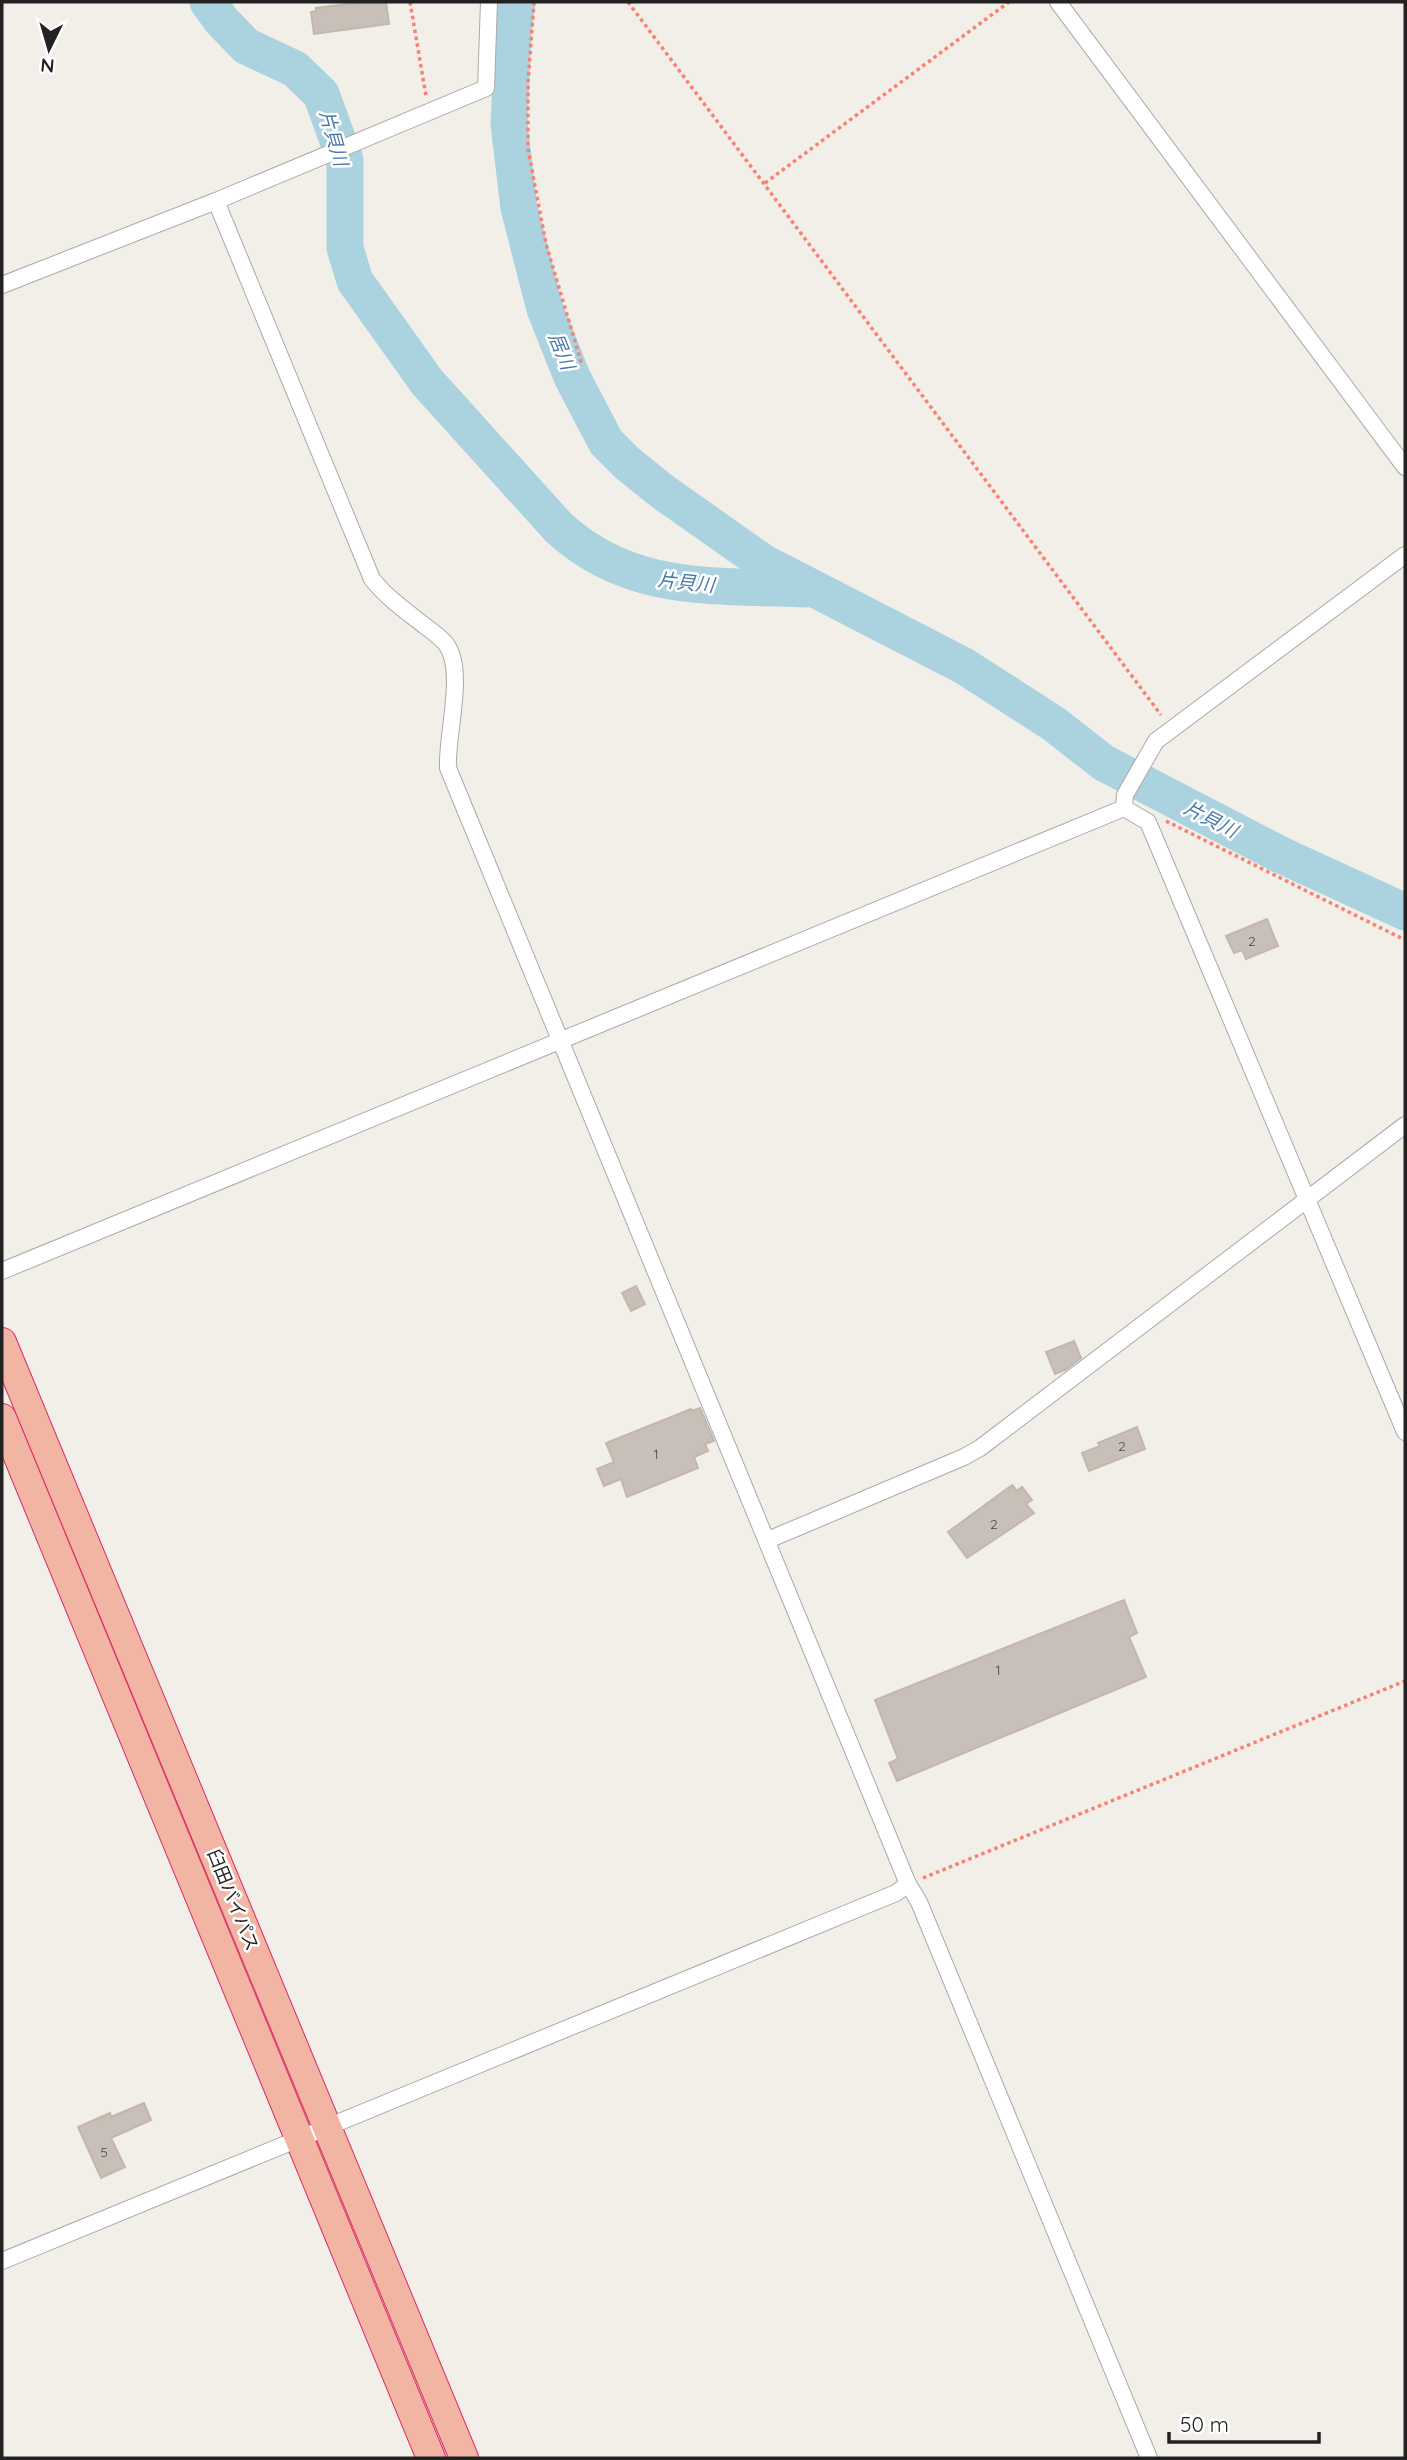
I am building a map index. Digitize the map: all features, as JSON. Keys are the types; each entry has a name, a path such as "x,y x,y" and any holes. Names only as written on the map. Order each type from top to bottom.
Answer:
{"highway":[{"name":"臼田バイパス","path":"2,1342 464,2458"},
{"name":"臼田バイパス","path":"2,1418 431,2458"}],"street":[{"path":"2,285 216,201 486,88 489,2"},
{"path":"1058,2 1405,467"},
{"path":"216,201 372,579 382,591 447,645 453,664 454,682 447,749 448,768 908,1884 919,1902 1149,2458"},
{"path":"2,1271 1128,806 1150,747 1405,555"},
{"path":"1128,806 1148,822 1405,1432"},
{"path":"768,1540 980,1448 1405,1125"},
{"path":"2,2262 896,1893 908,1884"}],"path":[{"path":"410,2 428,112"},
{"path":"534,2 528,82 528,149 546,244 582,365"},
{"path":"628,2 1171,729"},
{"path":"765,183 1009,2"},
{"path":"1128,806 1151,813 1405,940"},
{"path":"908,1884 1405,1681"}],"building":[{"path":"386,2 389,24 314,34 311,12 316,11 316,8"},
{"path":"1267,919 1278,946 1246,959 1242,950 1234,953 1226,936"},
{"path":"636,1286 645,1304 631,1311 622,1293"},
{"path":"1074,1341 1081,1358 1055,1374 1046,1352"},
{"path":"700,1408 714,1441 705,1444 708,1451 694,1457 698,1468 627,1497 621,1479 604,1486 597,1469 614,1462 606,1443 691,1409"},
{"path":"1137,1427 1145,1449 1089,1471 1082,1453 1100,1446 1098,1443"},
{"path":"1012,1485 1017,1491 1022,1487 1032,1500 1026,1504 1034,1513 967,1558 948,1532"},
{"path":"1124,1600 1137,1633 1129,1637 1146,1677 897,1781 889,1763 898,1759 875,1700"},
{"path":"144,2103 151,2120 111,2138 125,2167 101,2178 78,2127 110,2113 111,2117"}],"waterway":[{"name":"片貝川","path":"208,2 246,46 295,69 321,94 345,160 345,248 355,281 427,382 559,528 615,565 645,575 675,582 707,585 805,589"},
{"name":"居川","path":"517,2 509,124 519,208 545,309 572,377 606,442 663,492 764,563 964,666 1054,724 1104,763 1281,855 1405,912"}]}
